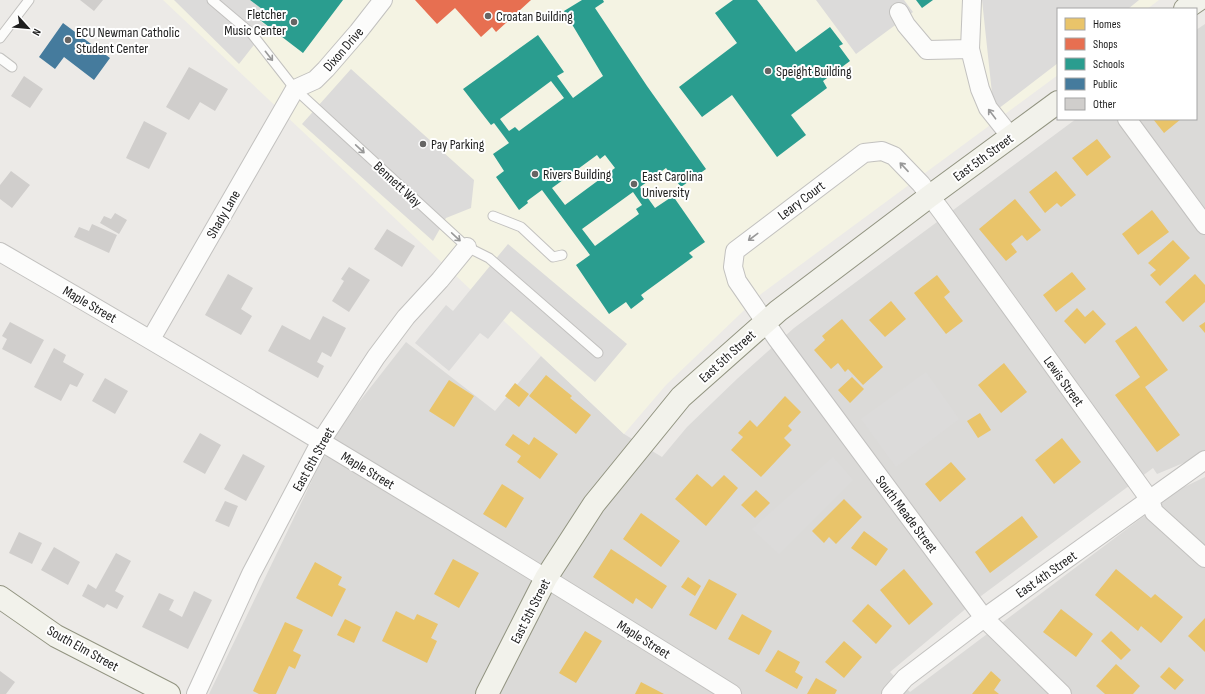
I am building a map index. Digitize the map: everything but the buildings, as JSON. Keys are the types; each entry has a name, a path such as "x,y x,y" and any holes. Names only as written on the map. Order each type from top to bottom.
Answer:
{"main road":[{"name":"East 5th Street","path":"487,694 546,578 594,504 681,397 765,322 930,196 1057,103"},
{"name":"South Elm Street","path":"0,597 56,636 168,694"}],"street":[{"name":"Dixon Drive","path":"295,89 315,80 326,69 383,0"},
{"path":"972,0 970,49 980,89 988,108 1010,136"},
{"path":"899,12 906,25 927,50 970,49"},
{"name":"Shady Lane","path":"151,339 295,89"},
{"path":"1128,120 1205,225"},
{"name":"Leary Court","path":"765,322 737,281 733,267 734,251 864,153 882,151 894,156 930,196"},
{"name":"Lewis Street","path":"930,196 1150,500 1154,512 1205,558"},
{"name":"East 6th Street","path":"196,694 251,574 321,441 376,357 406,317 440,280 467,247"},
{"name":"Maple Street","path":"0,252 151,339 321,441 546,578 732,694"},
{"name":"South Meade Street","path":"765,322 984,618 1062,694"},
{"name":"East 4th Street","path":"891,694 905,678 984,618 1205,460"}],"lane":[{"path":"0,38 3,27 29,0"},
{"name":"Bennett Way","path":"212,0 252,34 295,89 467,247 489,258 598,354"},
{"path":"0,58 12,67"},
{"path":"493,216 521,227 553,257 562,255"}],"shaded area":[{"name":"East Carolina University","path":"163,0 1159,0 1148,8 1057,8 1057,76 761,294 666,385 624,434"},
{"path":"174,0 250,0 262,9 256,18 268,27 239,64"},
{"path":"816,0 904,0 913,12 856,54"},
{"path":"982,0 1139,0 1129,8 1057,8 1057,64 994,112"},
{"path":"1205,24 1205,454 1157,474 1153,468 981,596 890,672 910,692 1180,489 1205,477 1205,694 209,694 317,470 345,420 406,342 495,411 541,356 624,434 662,457 687,427 738,378 794,328 1075,120 1197,120 1197,29"},
{"path":"351,69 474,180 471,208 446,218 433,241 302,124"},
{"path":"508,244 627,344 595,382 511,311 488,339 480,333 449,371 415,343 446,305 453,311"},
{"path":"926,372 959,419 896,467 861,419"},
{"path":"833,457 853,480 779,554 752,529"}],"place":[{"name":"Croatan Building","path":"488,16"},
{"name":"Fletcher Music Center","path":"294,22"},
{"name":"ECU Newman Catholic Student Center","path":"68,40"},
{"name":"Speight Building","path":"768,71"},
{"name":"Pay Parking","path":"423,144"},
{"name":"Rivers Building","path":"535,174"},
{"name":"East Carolina University","path":"634,184"}]}
